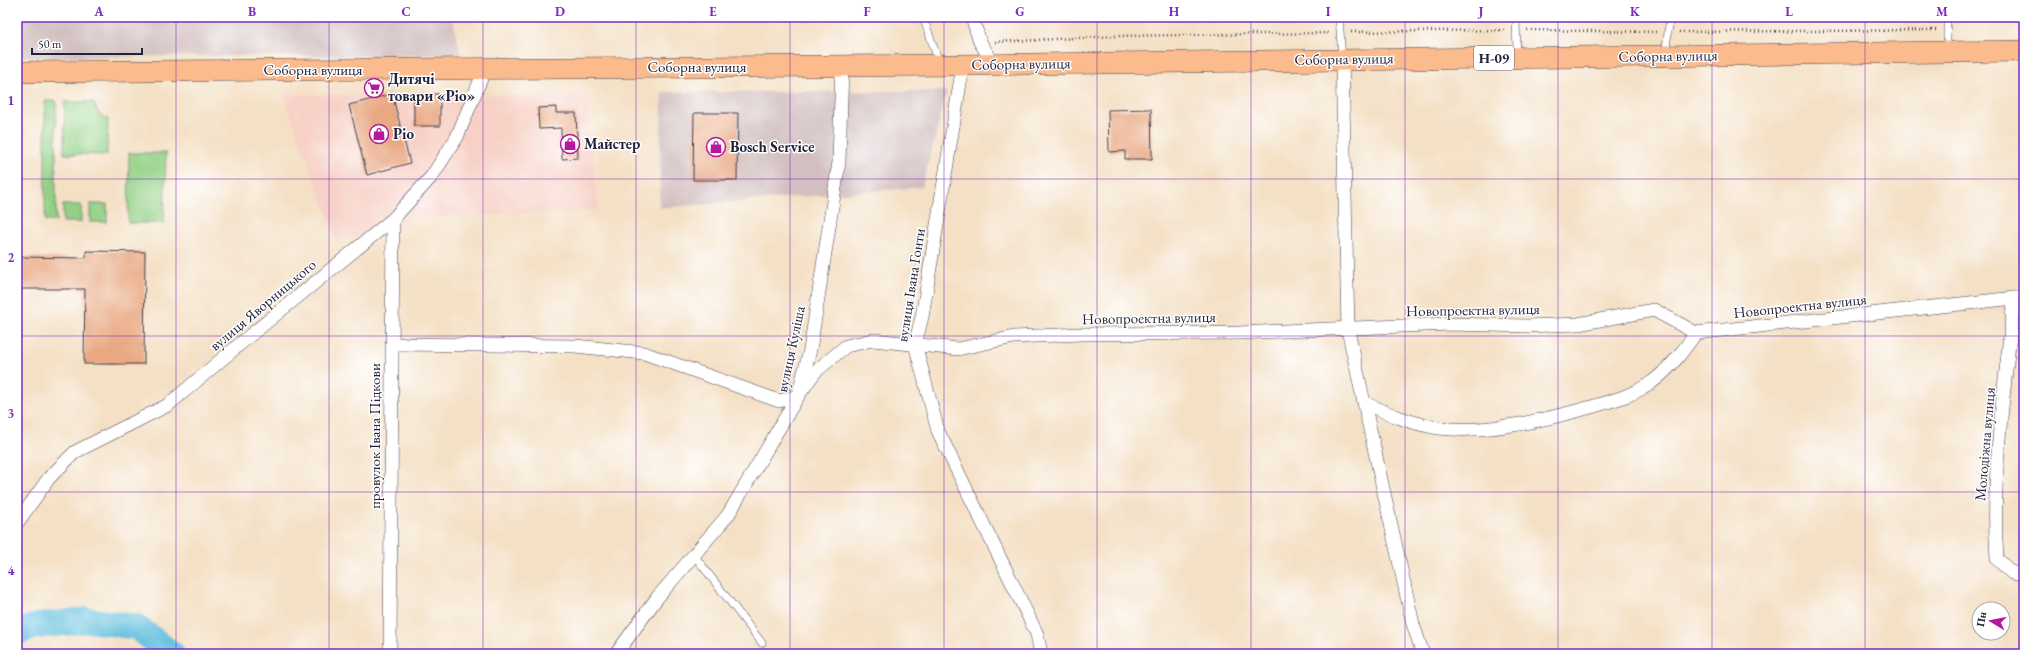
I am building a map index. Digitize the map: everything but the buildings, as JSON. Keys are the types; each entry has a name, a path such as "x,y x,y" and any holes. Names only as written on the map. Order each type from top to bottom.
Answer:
{"main road":[{"name":"Соборна вулиця","path":"17,72 963,65 1342,58 1665,57 2024,51"}],"street":[{"path":"972,17 980,42 994,64"},
{"path":"1342,58 1348,330 1413,624 1423,654"},
{"name":"вулиця Івана Гонти","path":"963,65 922,317 915,344 938,431 1037,634 1041,654"},
{"name":"вулиця Куліша","path":"616,654 657,598 728,515 798,396 810,350 839,162 842,66"},
{"name":"вулиця Яворницького","path":"17,522 49,478 75,452 168,405 246,338 392,219 432,176 457,137 485,69"},
{"name":"провулок Івана Підкови","path":"390,654 392,219"},
{"name":"Новопроектна вулиця","path":"798,396 815,372 846,346 873,340 958,349 1014,337 1348,330 1450,324 1527,326 1578,324 1654,310 1696,333 2019,299"},
{"name":"Молодіжна вулиця","path":"2019,299 1998,460 1995,523 1997,559 2012,573 2024,575"},
{"path":"1365,403 1418,424 1441,428 1515,426 1555,417 1619,399 1652,383 1679,358 1696,333"},
{"path":"392,344 575,346 644,353 779,401 798,396"}],"lane":[{"path":"923,17 940,64"},
{"path":"1339,17 1342,58"},
{"path":"1516,17 1517,58"},
{"path":"1665,57 1670,17"},
{"path":"1947,17 1947,52"},
{"path":"694,555 762,644"}],"path":[{"path":"980,42 1022,42 1117,36 1339,32 1517,30 1668,32 1947,30"}],"shaded area":[{"path":"17,17 452,17 461,55 17,57"},
{"path":"947,91 922,187 659,208 662,92"},
{"path":"283,94 587,96 598,210 413,218 337,242"}],"green space":[{"path":"45,101 56,101 56,221 45,221"},
{"path":"65,102 93,102 99,114 108,119 107,155 64,154"},
{"path":"129,153 166,153 164,223 128,223"},
{"path":"90,204 107,204 107,222 90,222"},
{"path":"63,205 81,205 81,222 63,222"}],"waterway":[{"path":"17,632 37,626 88,620 137,627 172,654"}],"place":[{"name":"Дитячі товари «Ріо»","path":"374,88"},
{"name":"Ріо","path":"379,134"},
{"name":"Майстер","path":"570,144"},
{"name":"Bosch Service","path":"716,147"}]}
